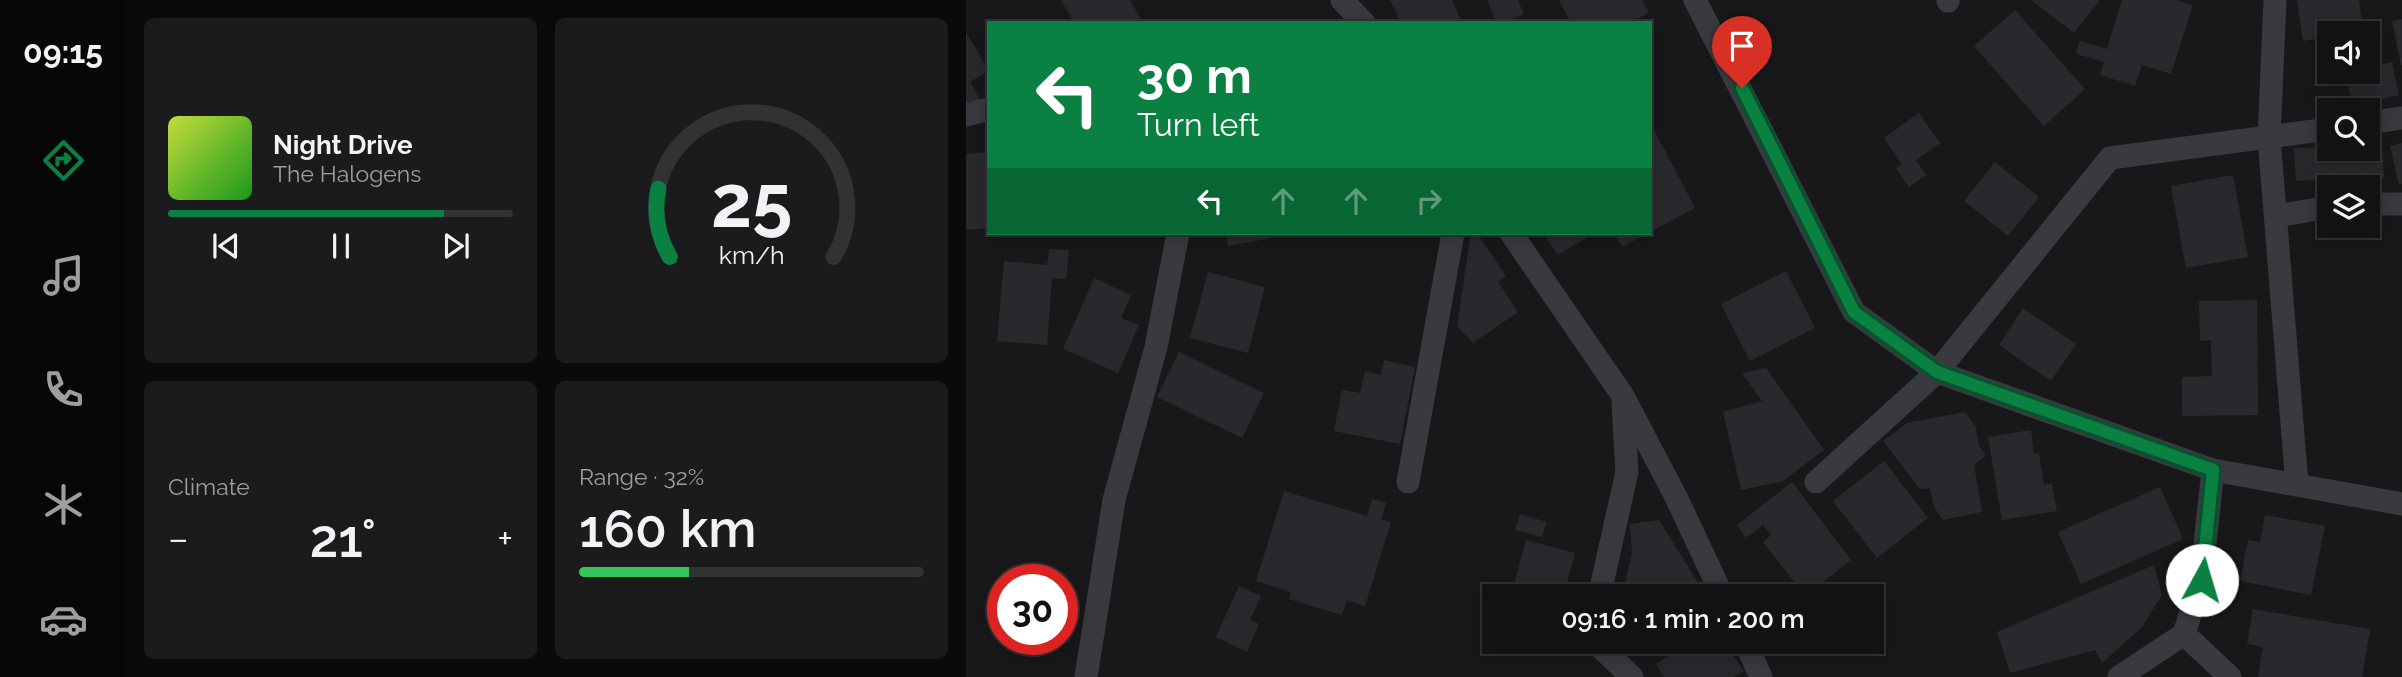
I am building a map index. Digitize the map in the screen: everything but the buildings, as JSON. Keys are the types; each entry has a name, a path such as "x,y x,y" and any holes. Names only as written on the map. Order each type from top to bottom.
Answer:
{"street":[{"path":"1342,0 1362,21"},
{"path":"1695,0 1765,132 1854,312 1937,372 2213,470 2402,504"},
{"path":"2275,0 2269,138 2297,485"},
{"path":"966,115 987,110"},
{"path":"2380,121 2402,118"},
{"path":"1816,482 1937,372 2110,158 2317,131"},
{"path":"2380,204 2402,204"},
{"path":"2277,216 2317,209"},
{"path":"1086,677 1114,500 1156,347 1178,235"},
{"path":"1408,482 1453,235"},
{"path":"1512,235 1623,396 1717,584"},
{"path":"1602,584 1627,472 1623,396"},
{"path":"2119,677 2184,634 2202,580 2213,470"},
{"path":"2184,634 2230,677"},
{"path":"1608,654 1632,677"},
{"path":"1750,654 1761,677"}],"route":[{"path":"1742,88 1854,312 1937,372 2213,470 2202,580"}]}
